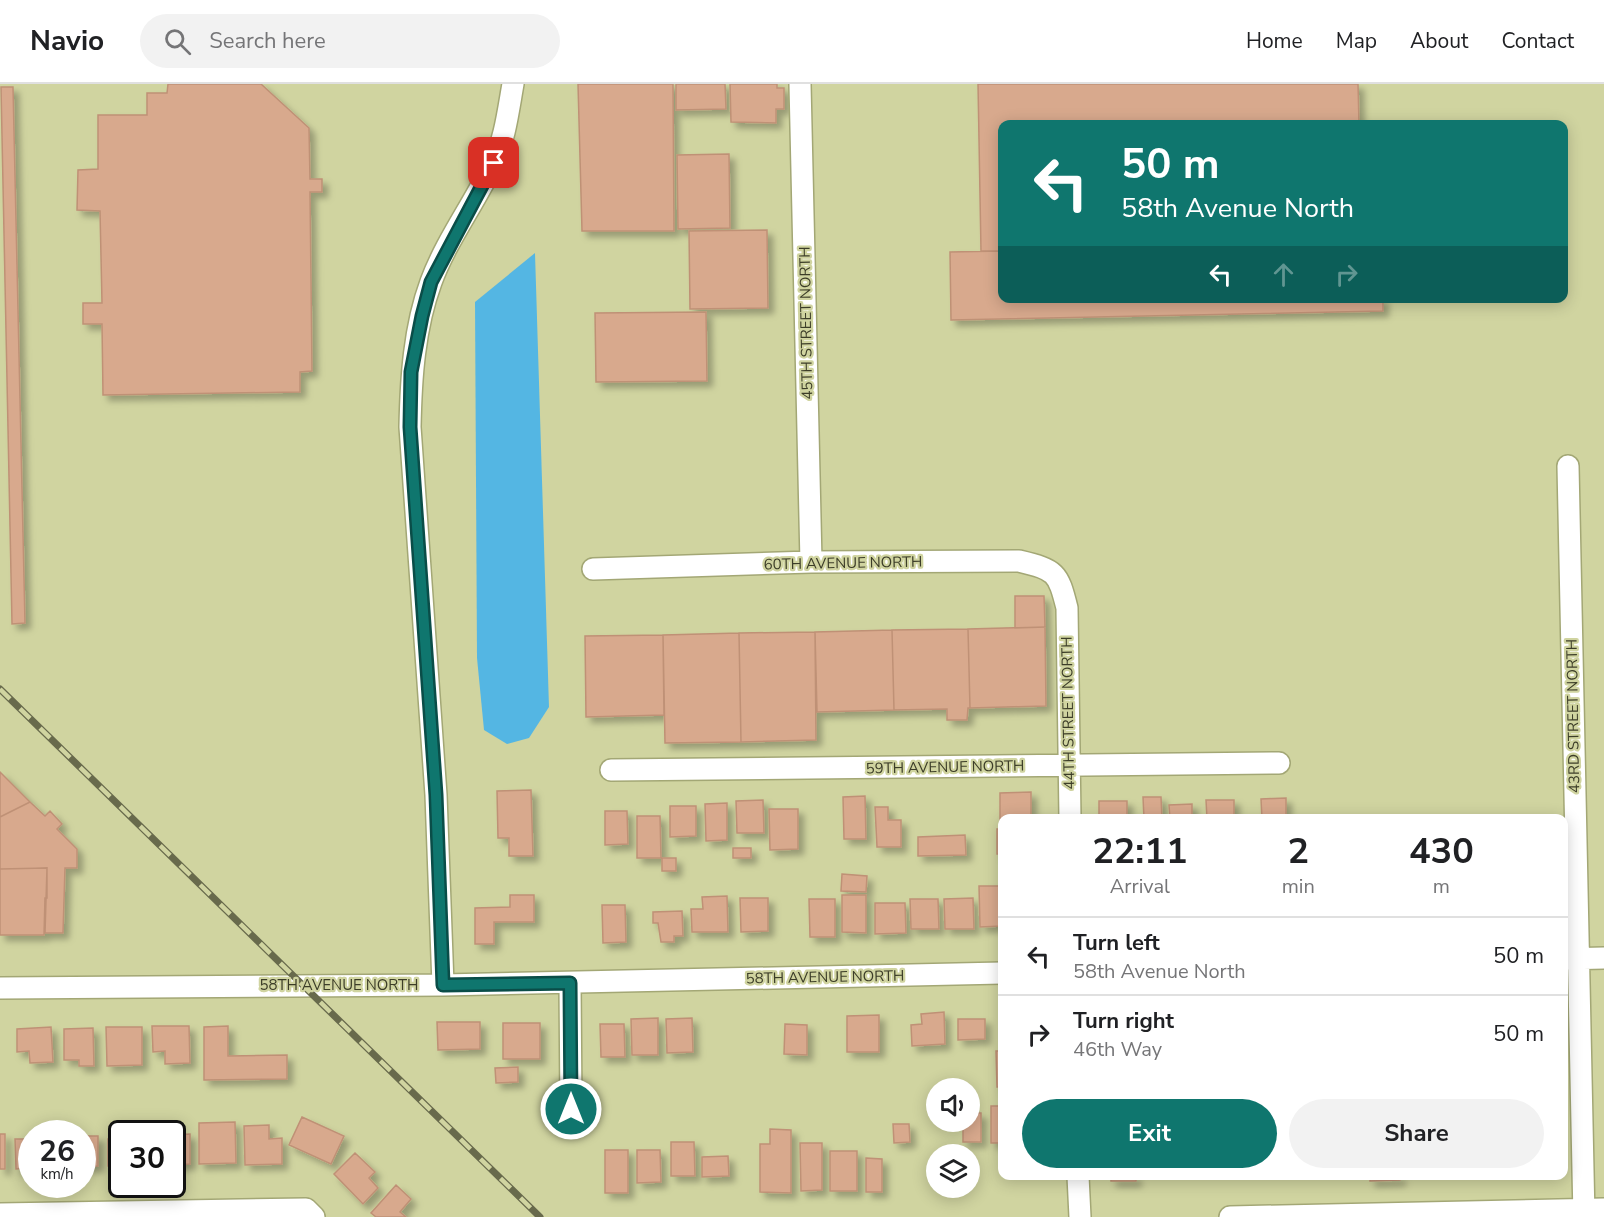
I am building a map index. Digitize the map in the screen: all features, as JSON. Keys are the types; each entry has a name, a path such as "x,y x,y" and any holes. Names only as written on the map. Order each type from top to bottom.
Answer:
{"street":[{"path":"443,985 436,795 410,427 411,372 431,282 494,163 504,135 513,84"},
{"name":"45TH STREET NORTH","path":"800,84 811,562"},
{"name":"43RD STREET NORTH","path":"1568,466 1571,959 1591,1212"},
{"name":"60TH AVENUE NORTH","path":"593,569 811,562 1019,561 1044,567 1060,580 1067,608"},
{"name":"44TH STREET NORTH","path":"1067,608 1070,814"},
{"name":"59TH AVENUE NORTH","path":"611,770 1279,764"},
{"path":"1571,959 1604,958"},
{"name":"58TH AVENUE NORTH","path":"0,988 443,985 998,973"},
{"path":"570,983 571,1109"},
{"path":"1078,1180 1080,1217"},
{"path":"1230,1217 1591,1212"},
{"path":"0,1214 310,1213"}],"water":[{"path":"535,253 549,707 529,738 507,744 484,730 477,658 475,302"}],"building":[{"path":"168,84 261,84 309,128 310,179 322,179 322,192 310,192 312,371 300,372 300,392 103,395 102,324 83,324 83,303 102,303 100,211 77,210 78,170 98,169 98,115 147,115 147,93 167,93"},
{"path":"578,84 673,84 674,231 582,231"},
{"path":"676,84 725,84 726,109 676,110"},
{"path":"730,84 777,84 777,88 784,88 784,109 776,109 776,123 731,122"},
{"path":"978,84 1358,84 1359,120 998,120 998,251 981,251"},
{"path":"1,87 13,87 25,623 12,624"},
{"path":"729,154 730,228 678,229 677,155"},
{"path":"767,230 768,308 690,309 689,231"},
{"path":"998,251 998,303 1383,303 1383,311 951,320 950,252"},
{"path":"706,312 707,381 596,382 595,313"},
{"path":"1015,596 1044,596 1045,627 1015,628"},
{"path":"1045,627 1046,706 970,708 968,629"},
{"path":"968,629 970,708 968,708 967,720 947,720 947,709 894,710 892,630"},
{"path":"892,630 894,710 817,712 815,632"},
{"path":"815,632 816,740 741,742 739,633"},
{"path":"739,633 741,742 665,743 663,635"},
{"path":"663,635 664,715 586,717 585,636"},
{"path":"0,772 30,802 0,817"},
{"path":"531,790 533,856 509,856 509,838 498,838 497,791"},
{"path":"1031,792 1031,814 1000,814 1000,793"},
{"path":"865,796 866,839 844,839 843,797"},
{"path":"1143,797 1161,797 1162,814 1144,814"},
{"path":"1286,798 1286,814 1262,814 1261,799"},
{"path":"763,800 764,833 737,833 736,801"},
{"path":"1206,800 1234,800 1234,814 1207,814"},
{"path":"1099,801 1127,801 1127,814 1099,814"},
{"path":"30,802 45,816 50,811 62,824 57,829 77,849 77,868 65,868 63,933 45,933 47,868 0,869 0,817"},
{"path":"727,803 727,840 706,841 705,804"},
{"path":"1192,804 1192,814 1170,814 1169,805"},
{"path":"670,806 696,806 696,836 670,837"},
{"path":"875,807 888,807 888,820 901,820 901,847 877,847"},
{"path":"769,809 798,809 798,849 770,850"},
{"path":"605,811 627,811 628,844 605,845"},
{"path":"637,816 660,816 661,858 637,858"},
{"path":"997,829 998,829 998,854"},
{"path":"965,835 966,855 918,856 918,837"},
{"path":"733,848 751,848 751,858 733,858"},
{"path":"662,858 676,858 676,871 662,871"},
{"path":"47,868 44,935 0,935 0,869"},
{"path":"842,874 867,876 866,892 841,891"},
{"path":"979,886 998,886 998,926 980,927"},
{"path":"510,895 534,895 534,922 494,922 494,944 475,944 475,908 510,907"},
{"path":"842,895 866,895 866,933 842,932"},
{"path":"727,896 728,932 692,932 691,909 703,909 702,897"},
{"path":"740,898 768,898 768,931 741,932"},
{"path":"973,898 974,929 945,929 944,899"},
{"path":"809,899 835,899 835,937 810,937"},
{"path":"910,899 938,899 939,929 911,929"},
{"path":"875,903 905,903 906,933 875,934"},
{"path":"602,905 625,905 626,942 603,943"},
{"path":"682,911 683,936 674,936 674,942 661,942 658,923 653,923 653,912"},
{"path":"944,1012 945,1044 912,1046 911,1025 922,1024 921,1014"},
{"path":"879,1015 879,1052 847,1052 847,1016"},
{"path":"658,1018 658,1055 632,1055 631,1019"},
{"path":"692,1018 693,1052 667,1053 666,1019"},
{"path":"958,1019 985,1019 985,1039 958,1040"},
{"path":"437,1022 480,1022 480,1049 438,1050"},
{"path":"503,1023 540,1023 540,1059 503,1059"},
{"path":"600,1024 624,1024 625,1057 601,1057"},
{"path":"785,1024 807,1025 807,1055 784,1054"},
{"path":"152,1026 189,1026 190,1063 165,1064 165,1051 153,1052"},
{"path":"228,1026 228,1056 287,1055 287,1079 204,1080 204,1027"},
{"path":"51,1027 53,1062 30,1063 29,1051 17,1052 17,1029"},
{"path":"106,1027 142,1027 142,1065 107,1066"},
{"path":"93,1028 94,1066 79,1066 79,1060 64,1060 64,1029"},
{"path":"996,1051 998,1051 998,1087"},
{"path":"518,1067 518,1082 496,1083 495,1068"},
{"path":"991,1106 998,1106 998,1143 991,1143"},
{"path":"981,1113 981,1142 963,1142 963,1132 980,1132"},
{"path":"302,1117 344,1136 331,1164 289,1145"},
{"path":"235,1122 236,1163 199,1164 199,1123"},
{"path":"893,1124 909,1124 910,1142 894,1143"},
{"path":"269,1125 269,1139 282,1138 282,1164 245,1165 244,1126"},
{"path":"770,1129 791,1130 791,1193 760,1192 760,1144 770,1144"},
{"path":"0,1134 5,1134 5,1169 0,1169"},
{"path":"186,1134 190,1134 190,1164 186,1164"},
{"path":"96,1136 98,1136 98,1166 96,1166"},
{"path":"15,1139 18,1139 18,1169 16,1169"},
{"path":"671,1142 694,1142 695,1176 671,1176"},
{"path":"800,1143 822,1143 822,1190 801,1191"},
{"path":"605,1150 628,1150 628,1193 605,1193"},
{"path":"637,1150 660,1150 661,1182 637,1183"},
{"path":"830,1151 857,1151 857,1191 830,1191"},
{"path":"355,1153 375,1172 369,1178 378,1188 363,1204 334,1174"},
{"path":"728,1156 729,1176 702,1177 702,1157"},
{"path":"866,1158 882,1159 882,1192 866,1192"},
{"path":"1111,1180 1136,1180 1136,1181"},
{"path":"396,1185 411,1199 400,1212 406,1217 376,1217 371,1213"}],"railway":[{"path":"0,689 540,1217"}],"route":[{"path":"494,163 431,282 411,372 410,427 436,795 443,985 570,983 571,1109"}]}
